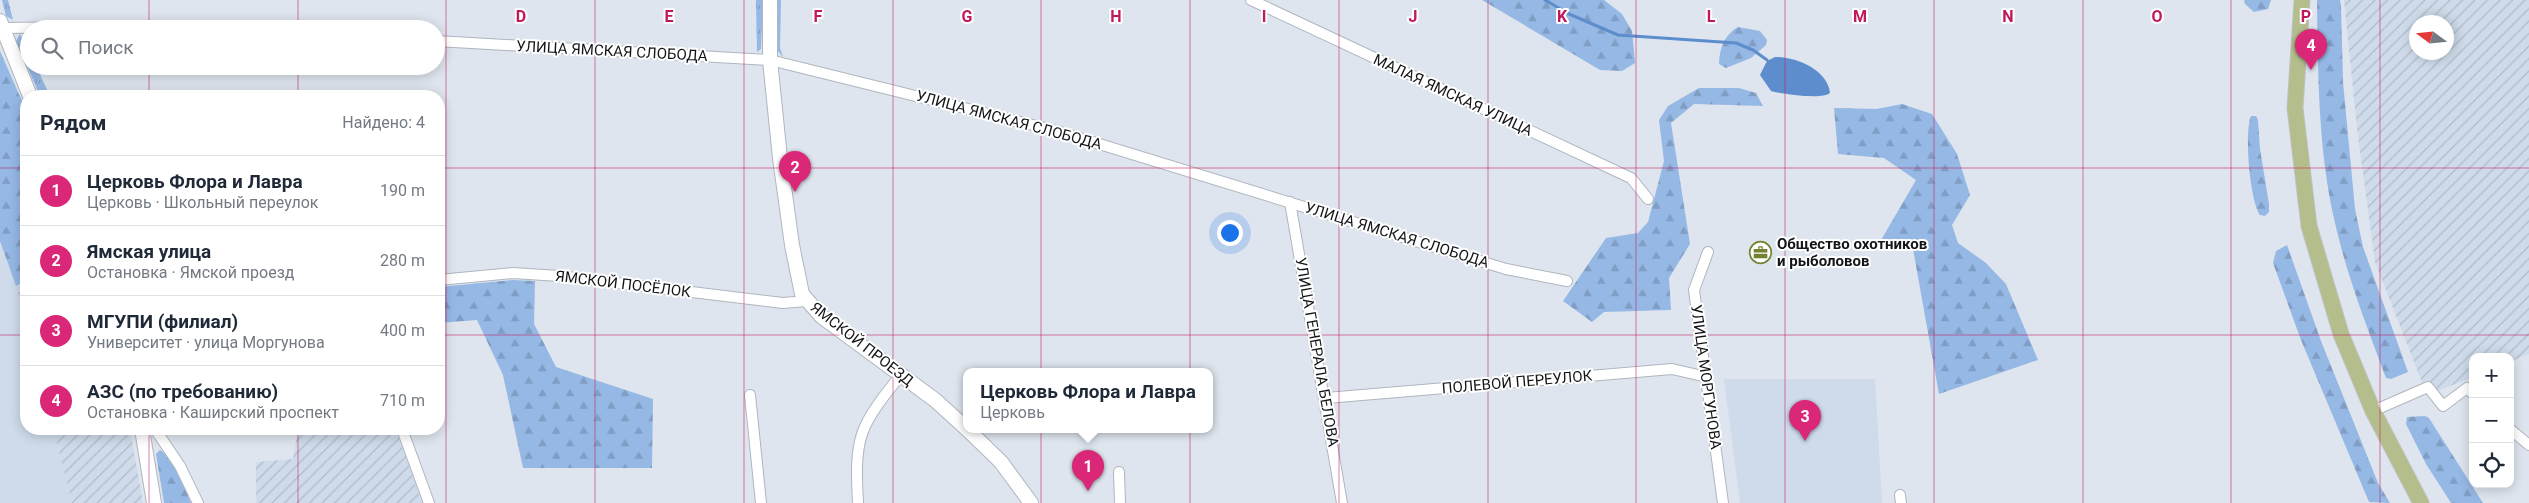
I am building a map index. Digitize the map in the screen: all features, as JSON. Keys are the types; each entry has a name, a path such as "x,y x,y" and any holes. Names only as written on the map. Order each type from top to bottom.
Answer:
{"main road":[{"name":"ЯМСКОЙ ПРОЕЗД","path":"770,0 770,60 792,244 799,285 806,301 821,316 935,400 963,425"},
{"path":"2302,0 2295,108 2309,226 2341,334 2373,411 2421,503"},
{"path":"1,25 20,72"},
{"path":"21,75 28,90"},
{"name":"ЯМСКОЙ ПРОЕЗД","path":"971,433 1001,462 1031,503"},
{"path":"148,435 154,503"}],"street":[{"name":"МАЛАЯ ЯМСКАЯ УЛИЦА","path":"1251,0 1631,178 1648,199"},
{"path":"1,25 20,25"},
{"name":"УЛИЦА ЯМСКАЯ СЛОБОДА","path":"445,42 770,60 1057,131 1506,269 1567,281"},
{"name":"УЛИЦА ГЕНЕРАЛА БЕЛОВА","path":"1290,202 1326,398 1342,503"},
{"name":"УЛИЦА МОРГУНОВА","path":"1708,252 1694,290 1723,503"},
{"name":"ЯМСКОЙ ПОСЁЛОК","path":"445,280 522,274 559,276 783,303 806,301"},
{"name":"ПОЛЕВОЙ ПЕРЕУЛОК","path":"1326,398 1672,369 1707,377"},
{"path":"858,503 857,475 862,434 884,396 900,376"},
{"path":"2373,411 2428,386 2443,406 2467,388 2469,390"},
{"path":"750,395 760,503"},
{"path":"2514,432 2529,444"},
{"path":"152,435 180,466 198,503"},
{"path":"404,435 429,503"},
{"path":"1119,472 1120,503"}],"shaded area":[{"path":"2344,0 2529,0 2529,354 2514,360 2514,353 2469,353 2469,379 2427,395 2375,262 2357,129"},
{"path":"1775,57 1801,62 1817,71 1828,85 1830,93 1811,96 1771,91 1760,75 1767,61"},
{"path":"0,241 20,302 20,435 55,435 72,503 0,503"},
{"path":"20,284 20,302 16,286"},
{"path":"1724,379 1875,379 1882,503 1740,503"},
{"path":"55,435 131,435 143,503 72,503"},
{"path":"297,435 398,435 422,503 256,503 256,462 293,459"}],"green space":[{"path":"2,0 8,0 13,20 6,16"},
{"path":"756,0 763,0 761,49 757,52"},
{"path":"777,0 781,0 780,48 783,57 777,50"},
{"path":"1482,0 1604,0 1622,14 1632,31 1635,63 1622,71 1600,70"},
{"path":"2244,0 2271,0 2268,9 2254,12 2245,4"},
{"path":"2317,0 2340,0 2341,5 2343,82 2355,209 2363,247 2408,372 2391,379 2386,378 2358,301 2345,262 2329,195 2320,112"},
{"path":"1738,27 1760,31 1767,40 1766,45 1751,58 1726,68 1719,64 1720,53 1726,38"},
{"path":"20,34 20,50 16,41"},
{"path":"0,51 20,96 20,284 16,286 0,241"},
{"path":"31,75 40,75 47,90 37,90"},
{"path":"1699,88 1739,88 1756,93 1763,106 1694,104 1671,123 1690,244 1669,278 1671,310 1604,312 1592,322 1563,301 1606,238 1638,233 1648,222 1664,161 1659,120 1668,106"},
{"path":"1902,104 1932,114 1957,154 1970,195 1952,225 1958,243 1986,263 2006,284 2038,360 1939,394 1913,249 1877,247 1916,180 1884,158 1838,154 1834,108 1877,109"},
{"path":"2251,116 2256,116 2258,120 2260,149 2269,204 2269,212 2265,216 2260,215 2256,207 2251,182 2248,136"},
{"path":"2287,245 2321,341 2378,483 2390,503 2369,502 2301,340 2273,263 2276,251"},
{"path":"512,280 535,281 534,324 556,367 653,399 652,468 523,468 503,375 477,320 445,323 445,286"},
{"path":"2425,416 2429,418 2469,481 2469,488 2473,488 2483,503 2451,503 2426,464 2406,424 2407,417"},
{"path":"160,450 171,460 191,503 164,503 156,454"}],"waterway":[{"path":"1545,0 1569,14 1618,35 1736,43 1753,50 1767,60"}],"place":[{"name":"АЗС (по требованию)","path":"2311,70"},
{"name":"Ямская улица","path":"795,192"},
{"name":"Общество охотников и рыболовов","path":"1761,253"},
{"name":"МГУПИ (филиал)","path":"1805,441"},
{"name":"Церковь Флора и Лавра","path":"1088,491"}]}
